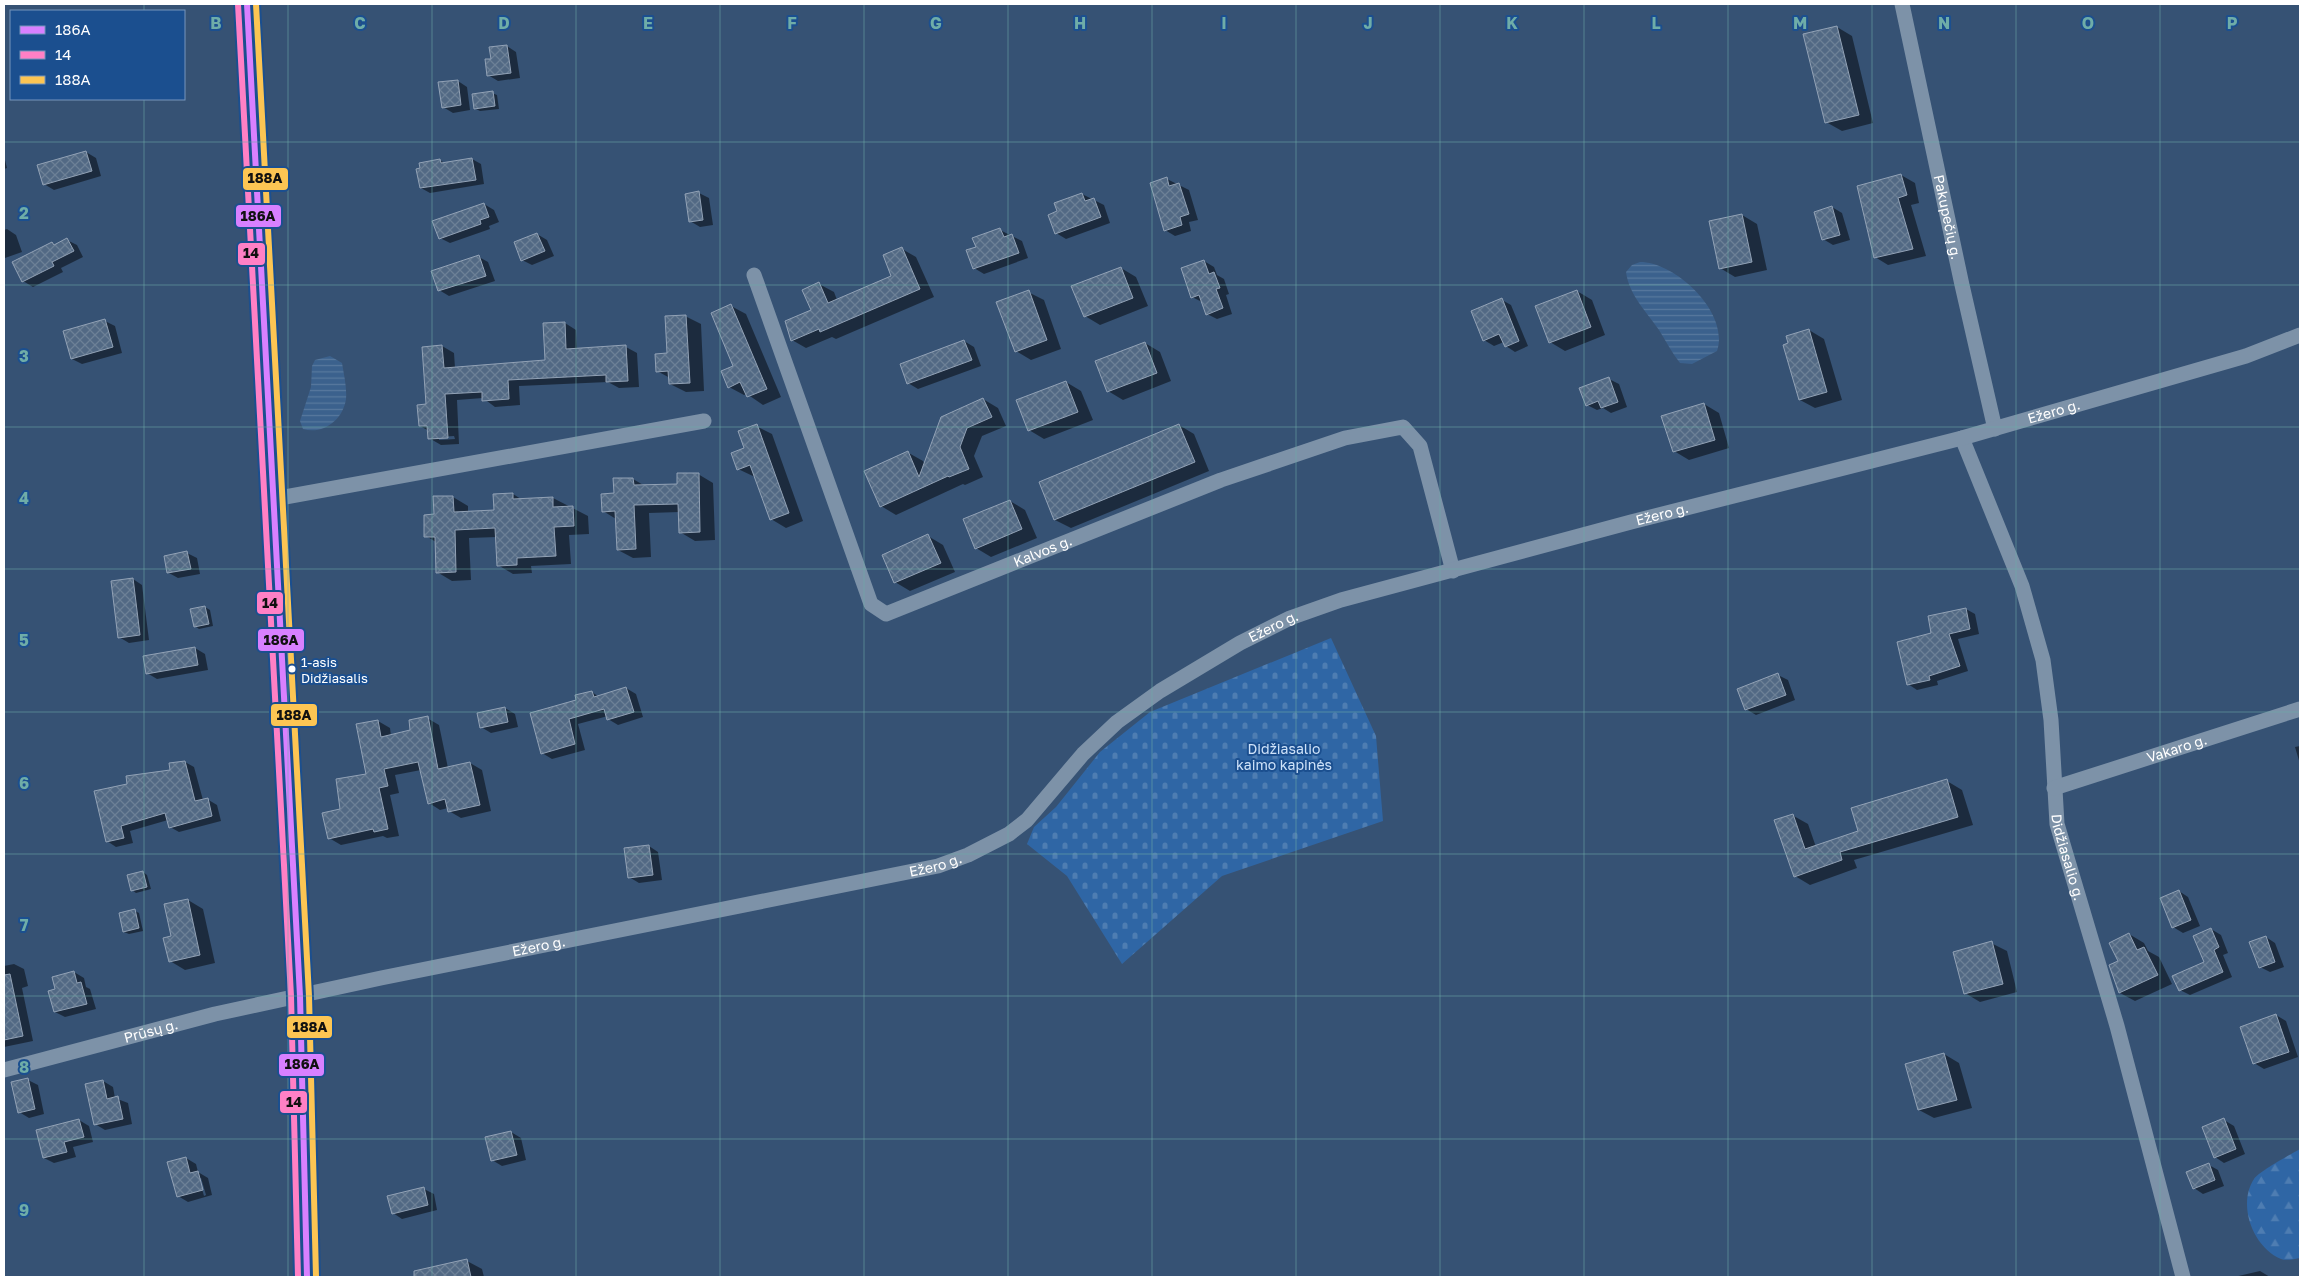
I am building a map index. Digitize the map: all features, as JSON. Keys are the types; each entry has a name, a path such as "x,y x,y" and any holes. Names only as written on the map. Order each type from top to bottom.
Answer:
{"main road":[{"path":"247,4 300,996 307,1277"}],"street":[{"name":"Pakupečių g.","path":"1902,4 1995,429"},
{"name":"Kalvos g.","path":"754,275 871,604 886,614 1221,480 1345,438 1403,427 1420,446 1453,571"},
{"name":"Ežero g.","path":"300,996 938,866 968,855 1008,834 1027,820 1083,754 1116,722 1160,691 1232,647 1290,618 1341,600 1631,522 1995,429 2246,356 2300,334"},
{"path":"274,499 704,421"},
{"name":"Didžiasalio g.","path":"1962,438 2022,586 2043,660 2052,720 2057,824 2117,1026 2183,1277"},
{"name":"Vakaro g.","path":"2054,788 2300,709"},
{"name":"Prūsų g.","path":"4,1070 215,1014 300,996"}],"green space":[{"name":"Didžiasalio kaimo kapinės","path":"1331,638 1376,736 1383,821 1222,876 1122,964 1067,876 1027,844 1034,827 1056,807 1100,752 1150,712"},
{"path":"2300,1149 2300,1258 2283,1260 2271,1253 2256,1235 2248,1213 2247,1201 2249,1189 2257,1176"}],"shaded area":[{"path":"1640,262 1654,264 1669,271 1684,280 1697,292 1708,306 1716,321 1719,336 1717,351 1692,364 1680,363 1631,288 1626,272 1632,265"},
{"path":"330,356 342,363 346,390 344,407 336,419 325,428 318,430 303,429 300,421 311,387 312,366 315,360"}],"building":[{"path":"1837,26 1859,115 1825,123 1803,34"},
{"path":"507,45 511,73 487,76 485,59 491,59 489,47"},
{"path":"458,80 461,105 442,108 438,82"},
{"path":"493,91 495,106 474,109 472,94"},
{"path":"86,151 92,171 43,185 37,165"},
{"path":"472,158 476,180 420,188 416,169 420,168 419,163 440,159 441,163"},
{"path":"1901,174 1907,195 1898,198 1913,249 1874,258 1857,186"},
{"path":"1167,177 1169,186 1179,183 1189,214 1180,217 1182,225 1164,231 1150,183"},
{"path":"699,191 703,220 689,222 685,194"},
{"path":"1082,193 1085,201 1094,198 1101,217 1055,234 1048,215 1057,211 1054,203"},
{"path":"484,203 489,217 480,220 481,224 439,239 432,221"},
{"path":"1832,206 1840,235 1822,240 1814,212"},
{"path":"1742,214 1752,262 1719,269 1709,221"},
{"path":"1000,228 1004,237 1012,234 1019,253 973,269 966,250 976,247 972,238"},
{"path":"537,233 545,251 521,261 514,242"},
{"path":"67,238 74,251 52,262 54,266 22,282 12,262 52,242 54,245"},
{"path":"902,247 920,289 820,332 819,329 791,341 785,321 811,310 802,290 819,282 828,303 891,276 883,255"},
{"path":"479,255 486,276 438,291 431,271"},
{"path":"1204,260 1209,274 1214,272 1220,288 1216,289 1223,308 1206,315 1199,295 1191,298 1181,268"},
{"path":"1121,267 1133,298 1084,317 1071,286"},
{"path":"1029,290 1047,340 1015,352 996,302"},
{"path":"1577,290 1591,327 1549,343 1535,306"},
{"path":"1502,298 1519,341 1505,347 1499,334 1483,341 1471,311"},
{"path":"731,304 767,389 747,397 740,382 728,388 721,371 733,366 711,313"},
{"path":"686,315 690,383 669,384 668,371 656,372 655,354 667,353 665,316"},
{"path":"105,319 113,347 71,359 63,331"},
{"path":"565,322 566,349 626,345 628,381 606,382 606,375 508,380 509,399 482,401 482,392 445,394 448,438 428,439 427,426 419,426 417,405 426,404 422,347 442,345 444,368 545,360 543,323"},
{"path":"1809,329 1827,392 1799,400 1783,345 1788,343 1786,336"},
{"path":"964,340 972,360 907,384 900,364"},
{"path":"1145,342 1157,373 1107,392 1095,361"},
{"path":"1609,377 1618,402 1601,408 1598,401 1586,406 1579,388"},
{"path":"1066,381 1078,412 1028,431 1016,400"},
{"path":"983,398 992,417 967,428 960,447 969,469 948,476 880,507 864,471 908,451 919,477 941,417"},
{"path":"1704,403 1715,440 1673,452 1661,416"},
{"path":"757,424 789,513 770,520 750,465 737,470 731,453 744,448 738,431"},
{"path":"1179,424 1195,462 1054,520 1039,482"},
{"path":"677,473 699,473 700,532 679,533 678,504 634,505 636,549 617,550 615,511 602,512 601,494 614,493 613,478 633,478 634,485 677,484"},
{"path":"513,493 513,499 553,497 553,507 573,506 574,526 554,527 556,556 517,558 517,565 497,566 495,528 455,530 456,572 436,573 435,537 424,537 424,515 434,514 433,496 453,496 454,512 494,510 493,494"},
{"path":"1010,500 1022,529 975,549 963,519"},
{"path":"928,534 941,563 894,583 882,555"},
{"path":"187,551 191,569 167,573 164,556"},
{"path":"133,578 140,635 118,638 111,581"},
{"path":"205,606 209,624 194,627 190,609"},
{"path":"1966,608 1970,629 1949,634 1960,666 1929,676 1930,680 1907,685 1897,642 1931,633 1928,616"},
{"path":"195,647 198,665 146,674 143,656"},
{"path":"1778,673 1786,695 1745,710 1737,689"},
{"path":"626,687 634,712 607,720 604,709 569,719 575,744 541,754 530,713 576,700 575,695 592,691 594,697"},
{"path":"505,707 508,722 480,728 477,713"},
{"path":"428,716 438,769 470,762 480,805 448,812 445,799 428,804 418,762 384,769 388,786 379,788 388,829 374,832 373,829 328,839 322,813 340,809 336,779 366,774 356,724 378,720 381,737 410,730 409,720"},
{"path":"185,761 195,801 208,798 212,816 169,828 165,813 121,826 124,838 106,842 94,791 127,784 126,776 170,770 169,763"},
{"path":"1947,779 1958,817 1840,852 1842,860 1794,877 1774,820 1793,814 1805,849 1858,831 1851,808"},
{"path":"649,845 653,875 628,878 624,848"},
{"path":"143,871 147,887 131,891 127,875"},
{"path":"2179,890 2191,920 2172,928 2160,898"},
{"path":"188,899 200,955 169,962 163,938 171,936 164,904"},
{"path":"135,909 139,928 123,932 119,913"},
{"path":"2211,928 2219,947 2214,950 2223,972 2179,991 2172,976 2204,962 2193,936"},
{"path":"2129,933 2137,950 2144,947 2158,975 2119,993 2109,965 2118,961 2109,943"},
{"path":"2266,936 2275,962 2259,968 2249,942"},
{"path":"1992,941 2003,984 1964,994 1953,952"},
{"path":"74,971 77,983 81,982 87,1004 54,1012 48,991 55,989 52,977"},
{"path":"10,974 23,1036 4,1040 4,975"},
{"path":"2276,1014 2289,1052 2253,1064 2240,1027"},
{"path":"1944,1053 1957,1100 1918,1110 1905,1064"},
{"path":"28,1078 35,1109 18,1113 11,1082"},
{"path":"103,1080 107,1099 118,1096 123,1119 94,1125 85,1084"},
{"path":"2224,1118 2236,1149 2214,1158 2202,1127"},
{"path":"79,1119 84,1137 64,1142 67,1152 43,1158 36,1130"},
{"path":"511,1131 517,1155 491,1161 485,1137"},
{"path":"186,1157 190,1173 198,1171 203,1190 177,1197 167,1162"},
{"path":"2209,1163 2215,1180 2193,1189 2186,1172"},
{"path":"424,1187 428,1205 392,1214 387,1196"},
{"path":"467,1259 471,1277 414,1277 414,1271"}],"transit line":[{"name":"14","path":"238,4 291,996 298,1277"},
{"name":"186A","path":"247,4 300,996 307,1277"},
{"name":"188A","path":"256,4 309,996 316,1277"}],"place":[{"name":"1-asis Didžiasalis","path":"292,669"}]}
